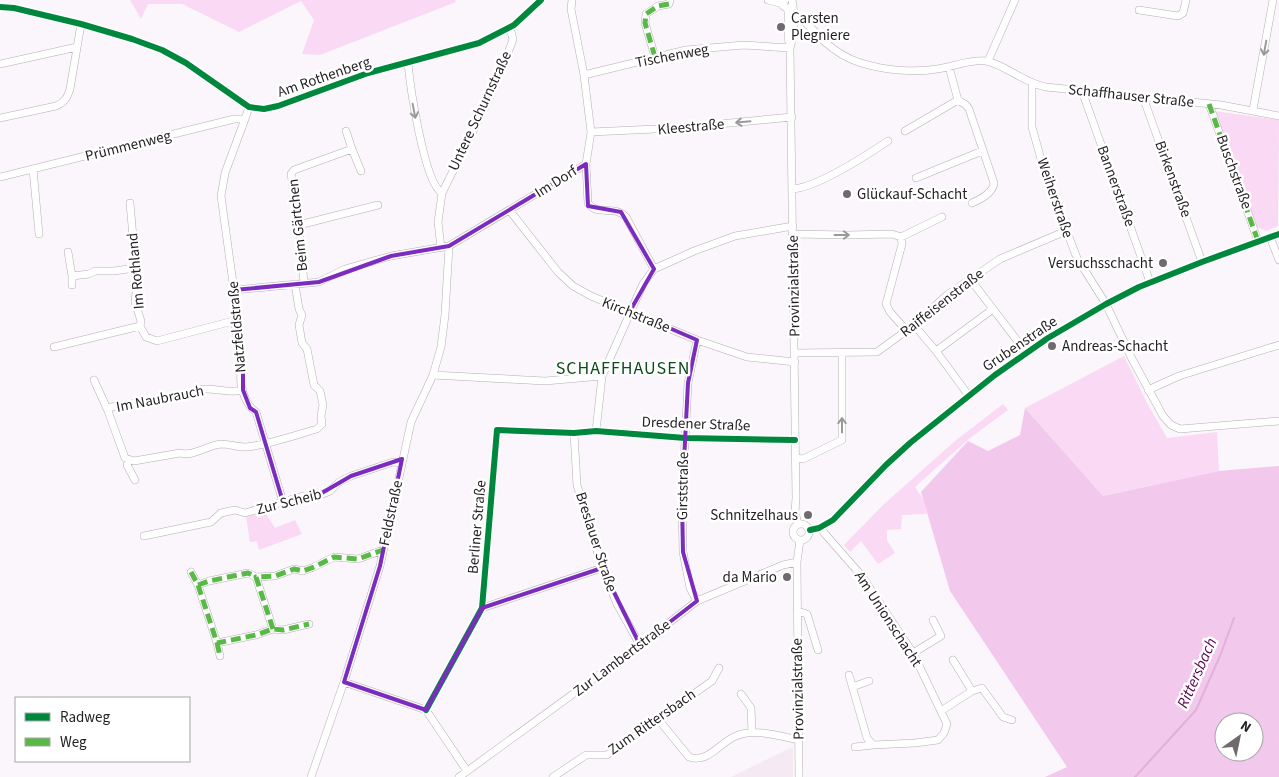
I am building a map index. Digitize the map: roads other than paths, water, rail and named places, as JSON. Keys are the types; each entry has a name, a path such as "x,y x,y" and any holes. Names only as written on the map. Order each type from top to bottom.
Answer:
{"street":[{"name":"Am Rothenberg","path":"249,107 264,109 278,106 368,73 469,46 510,28 540,0"},
{"name":"Im Dorf","path":"441,248 510,211 586,164 591,132 584,75 571,9 572,0"},
{"path":"655,57 645,23 646,14 650,10 669,4 670,0"},
{"path":"768,0 788,4"},
{"path":"795,18 802,20 837,51 858,62 909,70 930,70 977,62 988,62 1015,0"},
{"path":"1139,10 1178,16 1183,13 1186,0"},
{"path":"1253,110 1273,0"},
{"name":"Provinzialstraße","path":"788,4 795,18 790,48"},
{"name":"Provinzialstraße","path":"788,4 794,234 795,512 798,524"},
{"path":"0,8 14,8 82,24 162,50 186,63 249,107 245,119"},
{"path":"0,118 63,103 70,89 82,24"},
{"name":"Untere Schurnstraße","path":"441,248 438,222 442,193 488,101 511,44 510,28"},
{"name":"Tischenweg","path":"584,75 686,50 744,45 790,48"},
{"path":"0,64 77,48"},
{"name":"Schaffhauser Straße","path":"988,62 1032,83 1046,87 1209,104 1253,110 1279,116"},
{"path":"408,63 411,92 419,131 433,181 437,190 442,193"},
{"path":"949,67 958,100 966,104 969,109 994,183 994,187 990,192 972,203"},
{"name":"Weiherstraße","path":"1032,83 1032,128 1046,177 1066,231 1079,263 1106,304 1148,390 1167,422 1180,429 1279,421"},
{"name":"Bannerstraße","path":"1082,91 1150,282"},
{"name":"Birkenstraße","path":"1143,97 1202,262"},
{"path":"905,131 958,100"},
{"name":"Buschstraße","path":"1209,104 1258,241"},
{"name":"Kleestraße","path":"591,132 677,128 792,117"},
{"name":"Prümmenweg","path":"0,176 234,120 245,119"},
{"name":"Natzfeldstraße","path":"245,119 225,173 221,196 237,312 233,321 243,363 240,375 243,390 250,408 256,412 283,502"},
{"path":"346,131 361,171"},
{"path":"792,189 807,187 867,155 888,141"},
{"name":"Beim Gärtchen","path":"304,282 290,174 294,170 352,149"},
{"path":"916,178 982,151"},
{"path":"586,164 588,203 591,207 598,210 615,210 621,212 626,217 654,269"},
{"path":"33,169 39,234"},
{"name":"Im Rothland","path":"130,203 137,283 135,302 141,321 140,326 146,337 157,341 233,321"},
{"path":"298,225 378,205"},
{"name":"Kirchstraße","path":"510,211 558,272 573,286 591,296 697,340 747,357 795,362"},
{"path":"794,234 892,234 901,237 942,217"},
{"path":"596,431 602,376 642,284 654,269 694,251 735,236 793,226"},
{"name":"Raiffeisenstraße","path":"842,353 874,353 882,349 907,331 947,296 1000,259 1066,231"},
{"name":"Grubenstraße","path":"810,530 832,520 910,443 1026,352 1106,304 1150,282 1279,234"},
{"path":"901,237 902,244 886,304 890,312 907,331"},
{"path":"1270,237 1279,260"},
{"path":"234,290 320,282 345,269 391,256 441,248"},
{"name":"Feldstraße","path":"311,777 344,682 383,550 411,422 432,375 441,347 444,323 441,248"},
{"path":"68,252 72,285"},
{"path":"72,276 89,274 95,271 135,268"},
{"path":"970,279 1026,352"},
{"path":"130,460 184,455 200,451 206,447 223,444 246,447 317,429 322,424 323,405 320,391 314,385 308,349 302,342 300,325 302,315 299,310 295,284"},
{"path":"936,351 993,309"},
{"path":"914,325 969,396"},
{"path":"54,347 140,326"},
{"name":"Girststraße","path":"697,340 688,383 682,500 683,552 690,588 697,601"},
{"path":"1148,390 1179,376 1279,345"},
{"path":"795,353 842,353 842,440 803,459 795,458"},
{"path":"432,375 545,381 602,376"},
{"name":"Im Naubrauch","path":"94,380 108,411 125,458 130,460 127,464 135,480"},
{"name":"Im Naubrauch","path":"108,411 111,407 172,399 204,389 223,392 243,390"},
{"name":"Berliner Straße","path":"426,710 482,608 497,430 574,433 596,431"},
{"name":"Dresdener Straße","path":"596,431 685,438 795,440"},
{"name":"Breslauer Straße","path":"574,433 577,485 602,568 617,604 640,646"},
{"name":"Zur Scheib","path":"144,536 211,522 221,513 235,510 244,513 303,496 315,497 330,491 339,482 351,476 393,462 402,463"},
{"path":"798,524 804,524 810,530 808,538 800,540 795,538 793,533 794,527 798,524"},
{"name":"Am Unionschacht","path":"820,526 825,534 862,574 913,653 947,724 944,733 938,740 855,747"},
{"name":"Provinzialstraße","path":"799,777 797,562 800,540"},
{"path":"198,585 248,573 256,577 275,576 294,569 303,571 334,557 358,559 383,550"},
{"name":"Zur Lambertstraße","path":"459,777 640,646 697,601 783,565 797,562"},
{"path":"482,608 602,568"},
{"path":"191,572 198,585 220,656"},
{"path":"256,577 273,629"},
{"path":"797,611 807,614 818,650"},
{"path":"913,653 941,636 933,620"},
{"path":"217,643 256,635 273,629 283,630 309,624"},
{"path":"953,660 972,691"},
{"name":"Zum Rittersbach","path":"553,777 586,754 607,755 712,680 719,668"},
{"path":"849,675 867,738 873,745"},
{"path":"852,687 870,681"},
{"path":"344,682 426,710 467,771"},
{"path":"940,711 972,691 982,688 1003,717 1012,720"},
{"path":"741,694 751,708 752,732"},
{"path":"658,719 689,757 696,760 703,759 736,736 752,732 798,740"}],"waterway":[{"name":"Rittersbach","path":"1135,777 1196,710 1220,656 1234,618"}],"place":[{"name":"Carsten Plegniere","path":"781,27"},
{"name":"Glückauf-Schacht","path":"847,194"},
{"name":"Versuchsschacht","path":"1163,263"},
{"name":"Andreas-Schacht","path":"1052,346"},
{"name":"Schnitzelhaus","path":"808,515"},
{"name":"da Mario","path":"787,577"}],"district":[{"name":"SCHAFFHAUSEN","path":"623,368"}]}
